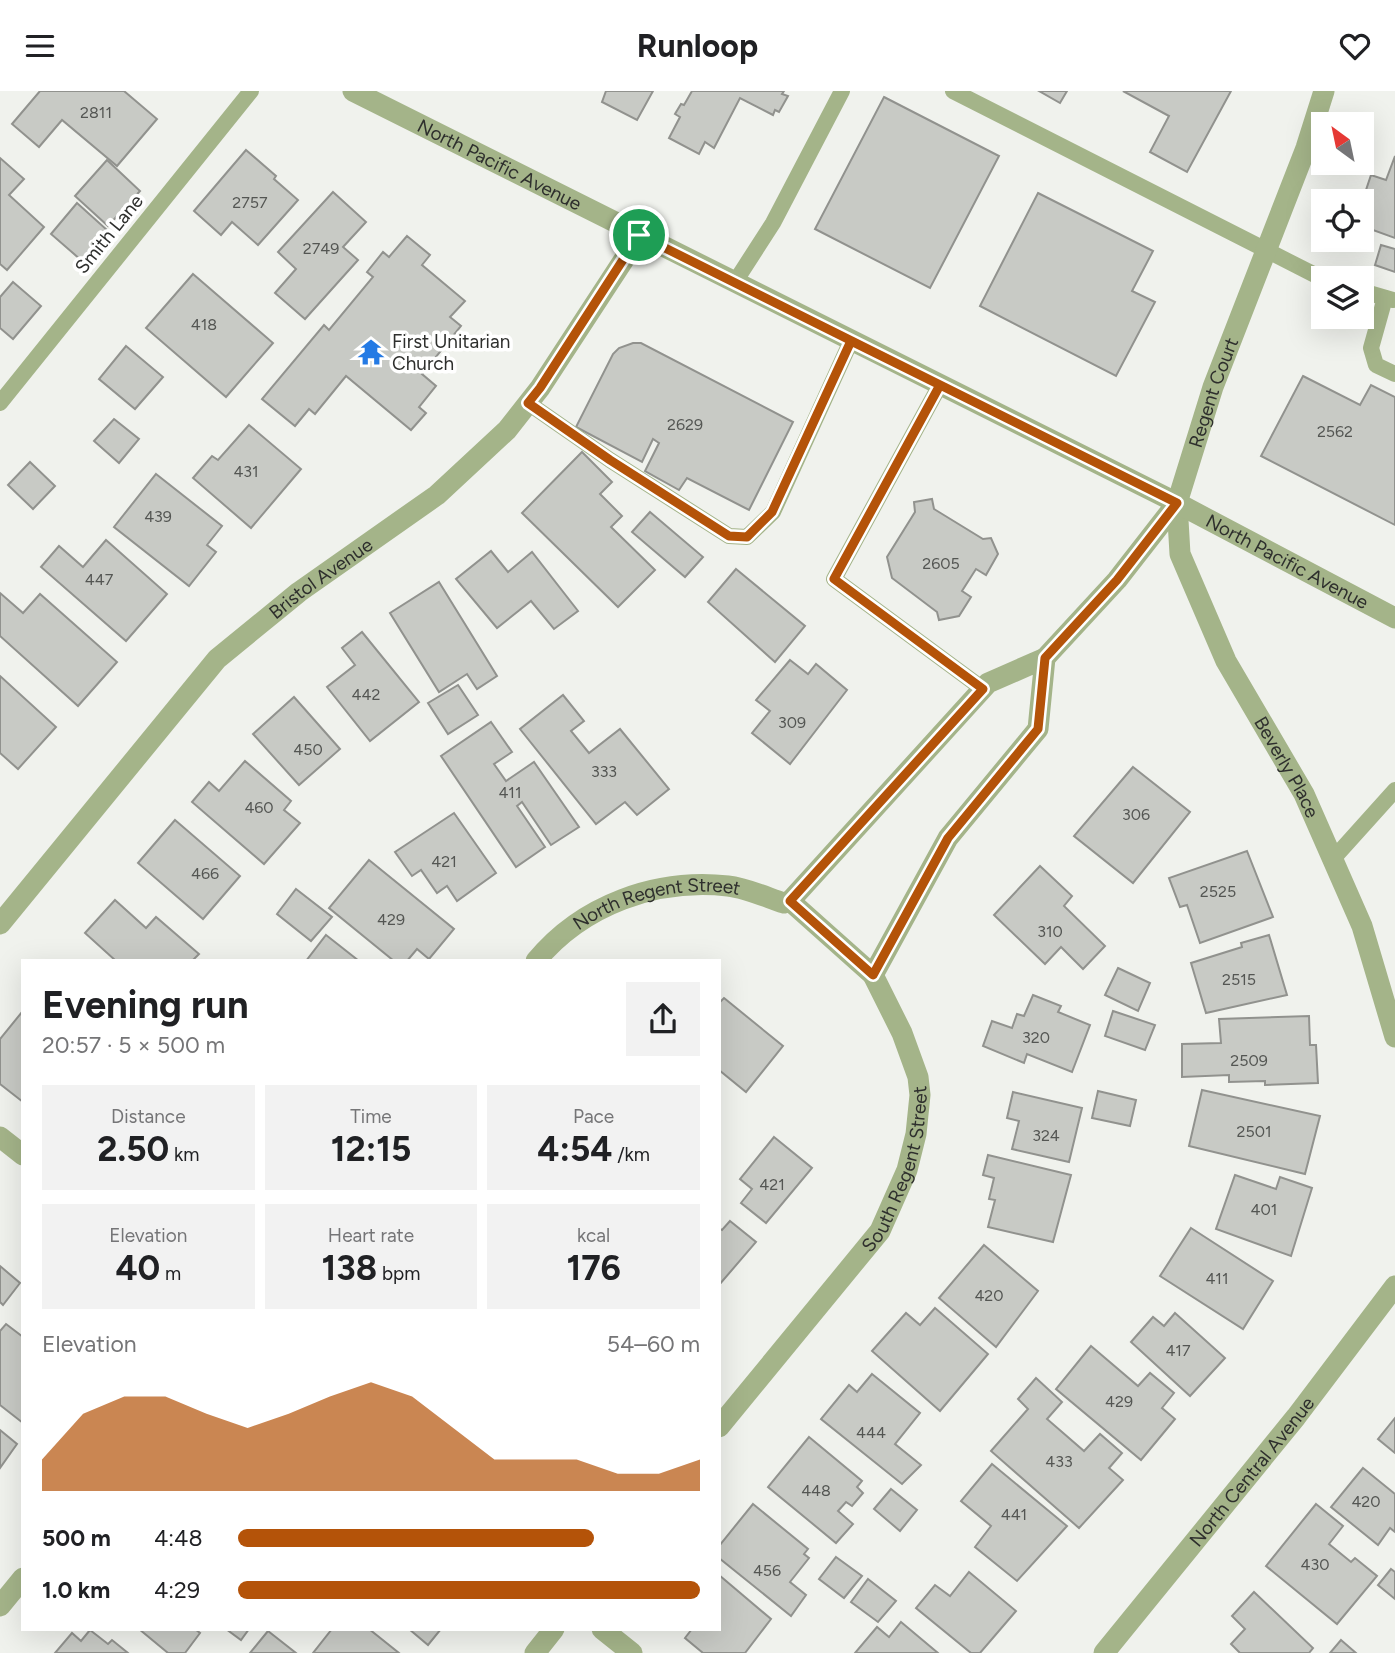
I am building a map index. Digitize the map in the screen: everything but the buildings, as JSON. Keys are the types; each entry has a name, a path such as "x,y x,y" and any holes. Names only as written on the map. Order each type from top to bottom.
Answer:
{"street":[{"name":"North Pacific Avenue","path":"352,91 1177,503 1395,618"},
{"name":"Regent Court","path":"790,901 988,683 1045,658 1117,580 1177,503 1213,387 1306,148 1324,91"},
{"name":"Bristol Avenue","path":"0,924 217,659 299,592 437,495 507,430 540,388 639,235"},
{"name":"Beverly Place","path":"1177,503 1180,554 1226,661 1304,794 1333,859 1388,987 1395,1037"},
{"path":"873,975 948,838 1038,729 1045,658"},
{"name":"North Regent Street","path":"538,959 548,946 574,924 620,899 653,889 697,885 730,887 784,903 790,901"},
{"name":"South Regent Street","path":"721,1425 880,1231 907,1170 916,1135 920,1095 918,1077 902,1033 873,975 790,901"},
{"path":"0,1137 21,1153"},
{"name":"North Central Avenue","path":"1104,1653 1296,1417 1395,1286"},
{"path":"0,1606 21,1580"},
{"path":"534,1653 552,1631"},
{"path":"604,1631 632,1653"}],"lane":[{"name":"Smith Lane","path":"0,403 251,91"},
{"path":"735,282 773,223 842,91"},
{"path":"953,91 1311,273"},
{"path":"1390,299 1371,348 1376,365 1395,373"},
{"path":"528,403 610,460 729,536 747,537 772,512 851,341"},
{"path":"940,385 834,579 983,689"},
{"path":"1333,859 1395,790"}],"place":[{"name":"First Unitarian Church","path":"371,352"}],"route":[{"path":"639,235 1177,503 1117,580 1045,658 1038,729 948,838 873,975 790,901 983,689 834,579 940,385 851,341 772,512 747,537 729,536 610,460 528,403 639,235"}]}
